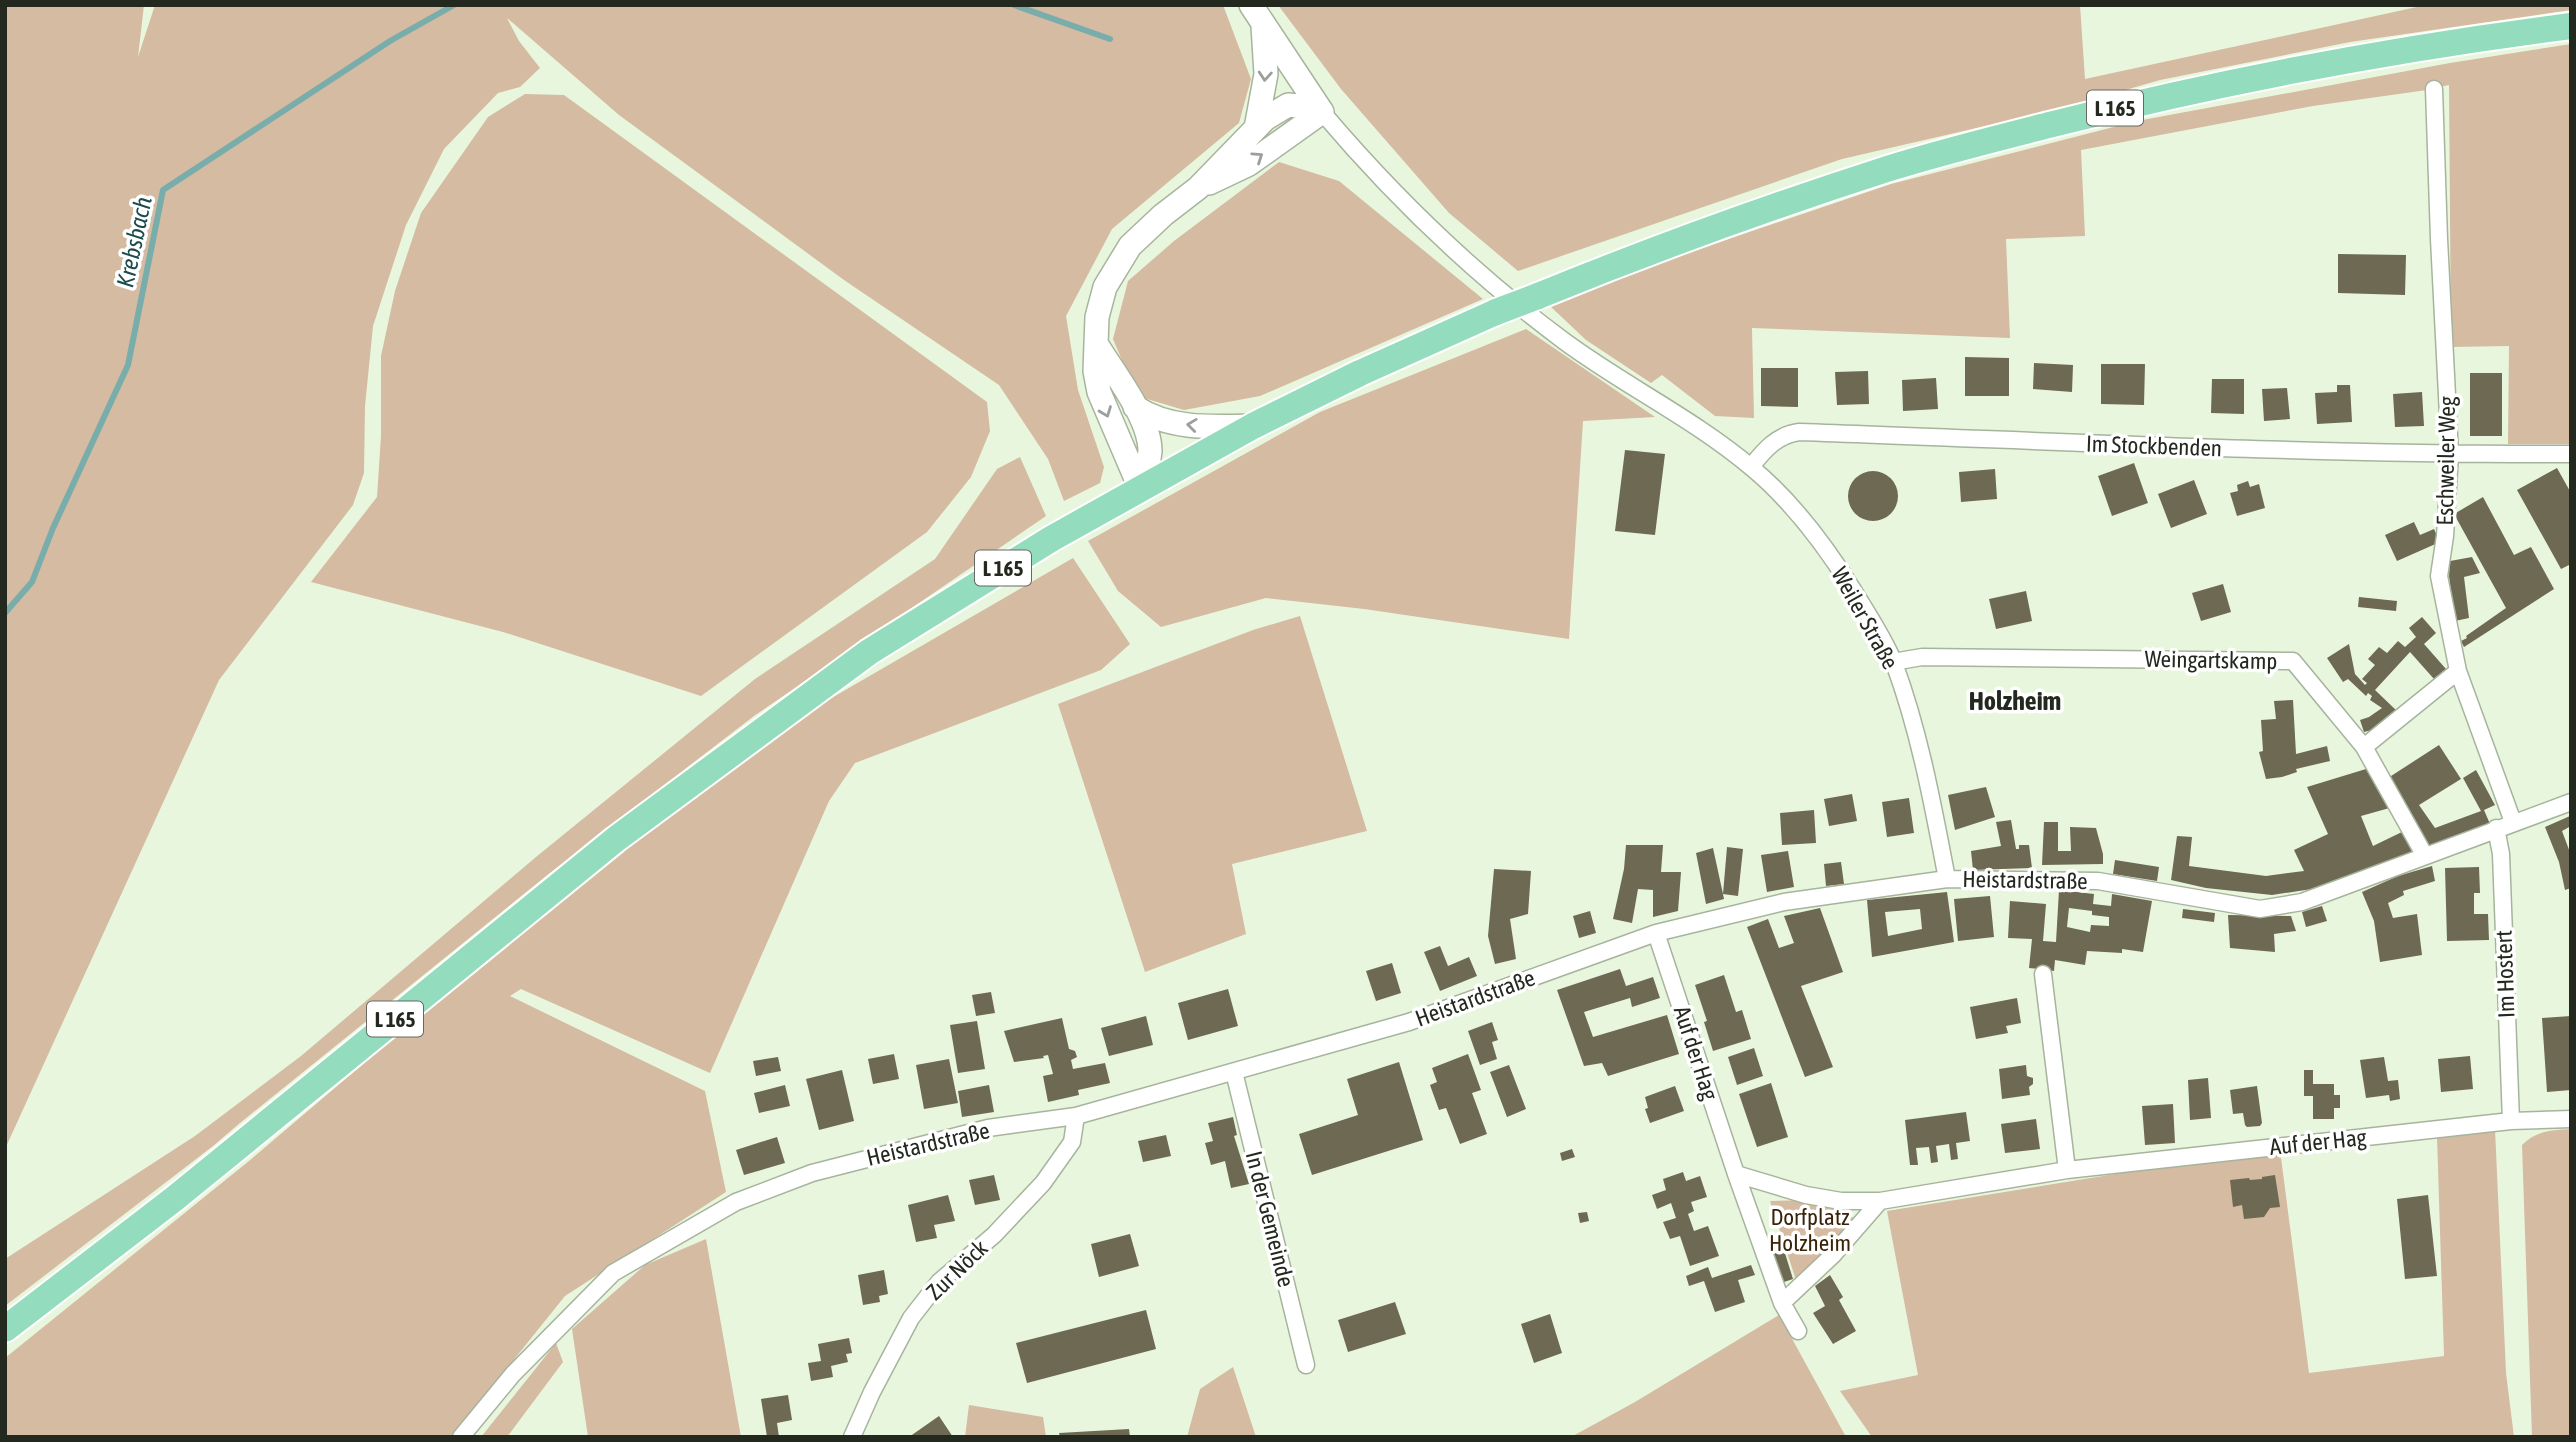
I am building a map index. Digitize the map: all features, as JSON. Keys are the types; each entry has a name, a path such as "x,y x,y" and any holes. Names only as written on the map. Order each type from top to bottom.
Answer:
{"main road":[{"path":"1256,14 1322,112"},
{"path":"1256,14 1266,74 1256,128"},
{"name":"L 165","path":"7,1328 195,1182 585,864 869,652 1051,539 1253,426 1360,373 1496,312 1742,217 1889,168 2151,99 2450,43 2571,26"},
{"path":"1140,488 1099,392 1095,371 1098,305 1105,287 1121,259 1142,234 1198,188 1256,128 1280,108 1288,105 1309,107 1322,112"},
{"path":"1198,188 1249,164 1322,112"},
{"path":"1097,345 1143,423 1149,444 1148,464 1140,488"},
{"name":"L 165","path":"1135,407 1158,419 1183,425 1253,426"}],"street":[{"name":"Eschweiler Weg","path":"2434,89 2450,454 2445,536 2439,576 2458,671 2514,822"},
{"name":"Weiler Straße","path":"1322,112 1401,200 1493,283 1585,356 1683,417 1751,467 1782,494 1832,557 1894,662 1925,765 1947,879"},
{"name":"Im Stockbenden","path":"1751,467 1774,442 1783,436 1799,432 2086,444 2450,454 2571,454"},
{"name":"Weingartskamp","path":"1894,662 1922,657 2293,661 2364,747 2424,856"},
{"path":"2364,747 2458,671"},
{"name":"Heistardstraße","path":"461,1437 513,1374 613,1273 736,1202 812,1173 988,1128 1076,1116 1234,1072 1409,1022 1656,933 1784,902 1947,879 2098,881 2260,909 2302,902 2571,802"},
{"name":"Im Hostert","path":"2496,828 2501,854 2511,1121"},
{"name":"Auf der Hag","path":"1656,933 1783,1303 1798,1331"},
{"path":"2043,974 2067,1170"},
{"name":"In der Gemeinde","path":"1234,1072 1306,1366"},
{"name":"Zur Nöck","path":"852,1437 911,1318 939,1282 994,1235 1043,1183 1072,1142 1076,1116"},
{"name":"Auf der Hag","path":"1737,1174 1806,1195 1841,1201 1880,1201 2067,1170 2511,1121 2571,1119"},
{"path":"1783,1303 1833,1255 1880,1201"}],"green space":[{"path":"5,5 144,5 138,57 155,5 1223,5 1251,79 1239,123 1112,229 1066,316 1078,390 1104,467 1100,483 1064,501 1048,459 999,385 844,280 619,115 507,18 519,41 540,68 520,87 498,93 444,149 406,225 373,326 365,406 364,473 353,505 219,680 5,1149"},
{"path":"1278,5 2080,5 2085,79 2426,5 2571,5 2571,10 2350,42 2160,80 2063,108 1842,159 1518,271 1449,213 1341,89"},
{"path":"2571,44 2571,444 2508,444 2509,346 2451,347 2449,85 2313,106 2081,150 2085,236 2006,239 2010,338 1752,328 1754,418 1715,416 1662,375 1651,383 1586,340 1550,306 1675,257 1891,184 2137,121 2450,63"},
{"path":"525,94 564,95 987,402 990,431 971,477 927,532 701,696 503,632 311,582 377,497 381,436 381,356 395,291 421,213 488,117"},
{"path":"1279,162 1339,181 1483,299 1260,396 1184,410 1137,396 1113,339 1128,281 1174,241"},
{"path":"1526,329 1655,417 1583,421 1569,639 1364,609 1266,598 1161,627 1118,591 1088,541 1320,412"},
{"path":"1020,457 1046,516 754,716 550,873 213,1146 5,1306 5,1259 195,1136 301,1056 536,857 755,679 935,559 997,469"},
{"path":"1073,558 1130,644 1101,670 855,763 829,801 710,1073 521,989 510,996 705,1091 726,1192 565,1296 452,1437 5,1437 5,1358 249,1161 525,926 778,729"},
{"path":"1300,616 1367,831 1232,864 1246,934 1145,972 1058,704 1253,630"},
{"path":"2495,1129 2506,1373 2514,1437 1872,1437 1840,1391 1918,1375 1887,1211 2280,1150 2309,1373 2444,1356 2437,1136"},
{"path":"2571,1129 2571,1437 2532,1437 2522,1145 2544,1132"},
{"name":"Dorfplatz Holzheim","path":"1808,1200 1844,1207 1854,1219 1843,1236 1797,1283 1770,1201"},
{"path":"706,1239 741,1437 588,1437 572,1329 645,1265"},
{"path":"1779,1315 1846,1437 1571,1437 1635,1402"},
{"path":"556,1343 563,1362 507,1437 481,1437"},
{"path":"1233,1367 1256,1437 1187,1437 1200,1389"},
{"path":"969,1405 1043,1417 1046,1437 965,1437"}],"building":[{"path":"2338,254 2406,255 2405,295 2338,293"},
{"path":"1965,357 2009,358 2009,396 1965,396"},
{"path":"2034,363 2073,365 2072,392 2033,389"},
{"path":"2101,364 2145,364 2144,405 2101,404"},
{"path":"1761,368 1798,368 1798,407 1761,406"},
{"path":"1868,371 1869,404 1837,405 1835,372"},
{"path":"2470,373 2502,373 2502,436 2470,436"},
{"path":"1936,378 1938,409 1903,411 1902,380"},
{"path":"2212,379 2244,379 2244,414 2211,413"},
{"path":"2337,385 2350,385 2352,422 2317,424 2315,393 2337,392"},
{"path":"2287,388 2290,419 2264,421 2262,389"},
{"path":"2422,392 2424,426 2395,427 2393,394"},
{"path":"1625,450 1665,454 1655,535 1615,531"},
{"path":"2134,463 2148,503 2112,516 2098,476"},
{"path":"2557,468 2571,493 2571,564 2561,569 2517,490"},
{"path":"1995,469 1997,499 1961,502 1959,472"},
{"path":"1873,471 1891,478 1898,496 1891,514 1873,521 1855,514 1848,496 1855,478"},
{"path":"2194,480 2207,514 2171,528 2158,494"},
{"path":"2248,481 2250,487 2259,484 2265,508 2237,516 2230,493 2238,491 2237,485"},
{"path":"2483,497 2514,555 2531,547 2554,589 2464,647 2461,641 2467,638 2466,636 2506,608 2454,514"},
{"path":"2414,522 2420,535 2434,529 2440,542 2397,561 2385,535"},
{"path":"2472,557 2480,573 2464,577 2469,618 2455,621 2449,576 2450,561"},
{"path":"2223,584 2231,612 2201,621 2192,593"},
{"path":"2026,591 2032,621 1996,629 1989,599"},
{"path":"2359,597 2397,601 2396,611 2358,607"},
{"path":"2422,617 2436,633 2424,644 2446,669 2434,679 2410,652 2375,690 2398,712 2376,729 2364,732 2360,720 2382,708 2370,700 2372,696 2368,693 2366,696 2348,679 2343,682 2327,658 2349,644 2355,674 2365,685 2367,683 2362,679 2375,665 2368,659 2379,647 2387,653 2398,641 2405,647 2416,637 2409,628"},
{"path":"2293,700 2296,754 2327,746 2330,761 2296,769 2297,772 2282,777 2266,779 2259,752 2263,751 2261,720 2276,719 2274,701"},
{"path":"2439,745 2461,779 2419,805 2435,828 2481,811 2463,778 2476,770 2495,805 2484,810 2490,824 2429,846 2388,778"},
{"path":"2366,769 2393,807 2361,816 2373,846 2404,831 2413,851 2349,879 2312,889 2272,895 2206,888 2171,880 2177,836 2192,837 2189,866 2266,876 2304,871 2294,850 2328,834 2307,787"},
{"path":"1986,787 1995,817 1955,830 1948,795"},
{"path":"1852,794 1857,821 1829,826 1824,799"},
{"path":"1909,798 1914,833 1887,837 1882,802"},
{"path":"1814,810 1816,843 1782,845 1780,813"},
{"path":"2570,816 2571,826 2562,831 2571,855 2571,888 2565,890 2559,862 2545,827"},
{"path":"2011,820 2016,849 2019,849 2019,845 2029,845 2032,868 1973,870 1971,851 2001,846 1996,822"},
{"path":"2044,822 2058,822 2058,851 2071,851 2070,827 2096,828 2103,864 2042,865"},
{"path":"1626,845 1663,845 1661,872 1681,872 1678,911 1653,917 1653,890 1638,889 1632,923 1613,919 1624,869"},
{"path":"1727,847 1743,849 1738,896 1723,894"},
{"path":"1713,848 1724,899 1706,904 1696,853"},
{"path":"1788,851 1794,887 1767,892 1761,855"},
{"path":"2115,860 2159,867 2157,881 2113,874"},
{"path":"1841,862 1844,884 1826,886 1824,864"},
{"path":"2432,866 2435,881 2403,891 2404,895 2388,903 2393,918 2417,914 2422,955 2380,962 2374,921 2362,892 2398,876"},
{"path":"2479,867 2480,893 2474,893 2474,914 2488,914 2489,940 2447,941 2445,868"},
{"path":"1494,869 1531,871 1528,914 1510,919 1516,959 1495,964 1488,936"},
{"path":"2059,890 2094,894 2093,904 2111,906 2112,894 2152,901 2143,952 2122,949 2122,953 2087,951 2085,965 2055,960 2054,971 2029,968 2032,939 2008,938 2010,901 2046,904 2043,941 2056,942","holes":["2069,908 2092,911 2092,915 2109,917 2109,926 2091,925 2090,932 2067,927"]},
{"path":"1947,892 1954,942 1872,957 1867,900","holes":["1920,909 1922,929 1888,936 1885,912"]},
{"path":"1990,896 1994,937 1958,941 1954,899"},
{"path":"2322,906 2327,921 2306,927 2302,912"},
{"path":"1820,908 1843,972 1801,986 1833,1067 1805,1077 1747,927 1768,919 1779,948 1794,943 1784,916"},
{"path":"2183,909 2215,913 2214,922 2182,918"},
{"path":"1590,911 1596,933 1579,938 1573,916"},
{"path":"2228,915 2291,916 2296,931 2274,934 2275,952 2230,948"},
{"path":"1440,946 1448,966 1469,957 1477,976 1440,991 1424,952"},
{"path":"1392,963 1401,993 1376,1001 1366,971"},
{"path":"1620,969 1626,986 1653,977 1660,998 1632,1007 1630,998 1584,1012 1593,1037 1667,1015 1679,1054 1608,1076 1602,1063 1584,1066 1557,990"},
{"path":"1724,975 1736,1012 1742,1010 1751,1039 1713,1051 1704,1022 1707,1021 1695,985"},
{"path":"1228,989 1238,1026 1188,1040 1178,1003"},
{"path":"991,992 995,1013 976,1016 972,995"},
{"path":"2017,998 2021,1023 2006,1026 2008,1033 1976,1039 1970,1007"},
{"path":"1146,1016 1153,1045 1109,1056 1101,1028"},
{"path":"2571,1016 2571,1090 2547,1092 2542,1018"},
{"path":"1062,1018 1069,1049 1075,1051 1077,1057 1071,1060 1073,1069 1105,1063 1110,1083 1078,1090 1079,1095 1048,1102 1043,1076 1053,1074 1048,1055 1043,1056 1044,1058 1014,1062 1004,1031"},
{"path":"977,1021 985,1069 958,1073 950,1025"},
{"path":"1492,1022 1498,1040 1492,1042 1497,1059 1480,1065 1468,1031"},
{"path":"1754,1048 1763,1076 1737,1085 1728,1057"},
{"path":"894,1054 899,1079 873,1084 868,1059"},
{"path":"1468,1054 1481,1090 1472,1093 1487,1134 1460,1144 1446,1108 1439,1110 1430,1085 1437,1082 1432,1068"},
{"path":"2470,1056 2473,1089 2441,1092 2438,1059"},
{"path":"778,1057 781,1071 756,1076 753,1061"},
{"path":"2384,1057 2388,1081 2398,1080 2400,1099 2390,1101 2389,1095 2366,1098 2360,1060"},
{"path":"949,1059 958,1103 924,1109 916,1065"},
{"path":"1399,1062 1423,1140 1312,1175 1299,1134 1358,1115 1347,1079"},
{"path":"1509,1065 1526,1109 1507,1117 1490,1072"},
{"path":"2026,1065 2027,1076 2033,1078 2033,1084 2029,1087 2030,1095 2002,1099 1999,1069"},
{"path":"842,1070 854,1121 819,1130 806,1079"},
{"path":"2304,1070 2313,1070 2313,1084 2334,1084 2334,1095 2340,1095 2340,1108 2334,1108 2334,1119 2313,1119 2313,1096 2304,1096"},
{"path":"2208,1078 2211,1118 2190,1120 2188,1080"},
{"path":"1771,1083 1788,1137 1757,1147 1739,1094"},
{"path":"785,1085 790,1106 759,1113 754,1093"},
{"path":"989,1085 994,1112 962,1117 958,1091"},
{"path":"1675,1086 1684,1111 1650,1123 1645,1109 1648,1108 1645,1097"},
{"path":"2257,1086 2262,1123 2260,1126 2247,1127 2243,1113 2233,1114 2230,1090"},
{"path":"2173,1104 2175,1143 2145,1145 2142,1106"},
{"path":"1966,1112 1970,1141 1956,1143 1958,1159 1951,1160 1949,1144 1936,1146 1938,1162 1931,1163 1929,1147 1916,1148 1918,1165 1910,1165 1905,1120"},
{"path":"1233,1117 1237,1135 1234,1136 1249,1184 1231,1188 1225,1161 1211,1165 1205,1143 1213,1141 1208,1123"},
{"path":"2036,1119 2040,1149 2005,1153 2001,1124"},
{"path":"1166,1135 1171,1156 1143,1162 1138,1141"},
{"path":"777,1137 785,1163 744,1175 736,1150"},
{"path":"1572,1149 1575,1157 1562,1161 1560,1153"},
{"path":"1683,1172 1686,1181 1700,1176 1707,1197 1691,1202 1694,1211 1688,1214 1694,1231 1708,1226 1719,1256 1690,1266 1680,1236 1670,1239 1663,1222 1676,1218 1671,1203 1657,1209 1652,1195 1666,1190 1663,1179"},
{"path":"994,1175 1000,1200 975,1205 969,1180"},
{"path":"2275,1175 2280,1207 2270,1208 2264,1217 2244,1219 2242,1205 2233,1207 2230,1180 2262,1179"},
{"path":"948,1195 955,1221 934,1225 937,1238 916,1242 908,1205"},
{"path":"2428,1195 2437,1276 2405,1279 2397,1199"},
{"path":"1587,1212 1589,1221 1580,1223 1578,1213"},
{"path":"1130,1234 1139,1266 1099,1277 1091,1244"},
{"path":"1779,1234 1793,1279 1781,1283 1766,1238"},
{"path":"1751,1265 1755,1275 1738,1280 1745,1302 1715,1312 1704,1281 1689,1286 1686,1276 1708,1267 1712,1278"},
{"path":"884,1270 888,1294 879,1296 880,1302 863,1305 858,1275"},
{"path":"1830,1275 1843,1297 1839,1300 1856,1331 1833,1344 1813,1313 1825,1306 1815,1286"},
{"path":"1395,1302 1406,1334 1348,1352 1338,1320"},
{"path":"1146,1310 1156,1349 1027,1383 1016,1343"},
{"path":"1550,1314 1562,1353 1534,1363 1521,1324"},
{"path":"849,1338 852,1353 846,1354 848,1362 831,1366 833,1377 811,1381 808,1363 821,1361 818,1344"},
{"path":"788,1395 792,1420 777,1423 779,1437 767,1437 761,1399"},
{"path":"939,1416 953,1437 909,1437"},
{"path":"1129,1429 1130,1437 1060,1437 1059,1433"}],"waterway":[{"name":"Krebsbach","path":"5,613 32,582 53,528 128,365 163,190 390,41 454,5"},
{"name":"Krebsbach","path":"1014,5 1110,39"}],"district":[{"name":"Holzheim","path":"2015,701"}]}
